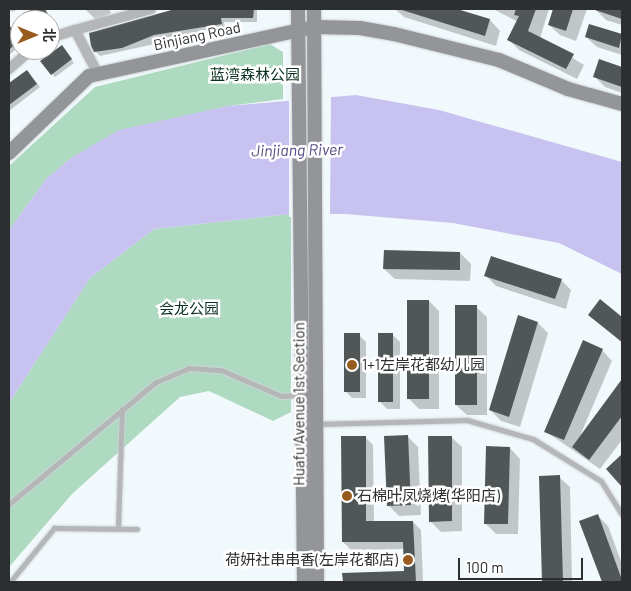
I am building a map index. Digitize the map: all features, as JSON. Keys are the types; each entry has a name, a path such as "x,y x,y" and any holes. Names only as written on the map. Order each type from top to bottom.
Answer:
{"main road":[{"path":"298,9 304,582"},
{"path":"314,9 314,27"},
{"name":"Binjiang Road","path":"9,153 89,76 314,27 360,28 403,36 499,60 568,89 622,104"},
{"name":"Huafu Avenue 1st Section","path":"314,27 317,582"}],"street":[{"path":"60,35 151,9"},
{"path":"75,30 98,74"},
{"path":"9,69 19,60"}],"lane":[{"path":"9,504 156,382 188,368 221,370 281,396 302,395"},
{"path":"118,527 122,409"},
{"path":"316,424 467,420 534,439 601,481 622,514"},
{"path":"10,582 54,528 118,527 137,529"}],"green space":[{"name":"蓝湾森林公园","path":"270,44 283,52 283,99 228,106 119,131 71,158 47,178 9,230 9,166 95,87"},
{"name":"会龙公园","path":"291,214 291,412 273,421 209,391 180,397 72,494 9,567 9,403 90,278 154,229"}],"water":[{"name":"Jinjiang River","path":"356,95 439,110 622,162 622,274 559,243 453,223 345,214 291,214 154,229 90,278 9,403 9,230 47,178 71,158 119,130 228,106"}],"pier":[{"path":"331,95 330,216 289,217 289,97"}],"building":[{"path":"175,9 254,9 253,18 221,18 222,24 154,35 122,48 94,52 91,46 89,33"},
{"path":"457,9 490,19 485,36 402,10"},
{"path":"516,9 536,9 528,31 574,54 566,69 507,40 519,16 514,15"},
{"path":"553,9 573,9 566,31 548,25"},
{"path":"595,9 622,9 622,19 595,10"},
{"path":"589,24 622,34 619,48 585,37"},
{"path":"9,25 10,49 9,50"},
{"path":"62,45 72,59 51,75 40,61 60,60 60,46"},
{"path":"599,59 622,67 622,87 593,77"},
{"path":"27,70 37,84 9,105 9,83"},
{"path":"384,250 460,252 460,270 383,269"},
{"path":"491,256 562,279 555,299 484,276"},
{"path":"600,299 622,317 622,342 588,315"},
{"path":"407,300 429,300 429,399 407,399"},
{"path":"455,305 477,305 477,405 455,405"},
{"path":"518,315 538,322 509,417 489,410"},
{"path":"344,333 360,333 360,392 344,392"},
{"path":"378,333 393,333 393,402 378,402"},
{"path":"583,340 603,349 564,440 544,432"},
{"path":"622,379 622,416 589,460 572,447"},
{"path":"408,435 411,505 387,506 384,436"},
{"path":"341,436 366,436 366,521 413,521 416,582 343,582 342,573 404,571 403,542 342,542"},
{"path":"428,436 452,436 452,521 429,522"},
{"path":"486,446 510,447 508,524 484,524"},
{"path":"622,454 622,487 606,469"},
{"path":"560,475 563,582 542,582 539,476"},
{"path":"598,514 622,582 602,582 579,521"}],"place":[{"name":"1+1左岸花都幼儿园","path":"352,365"},
{"name":"石棉叶凤烧烤(华阳店)","path":"347,496"},
{"name":"荷妍社串串香(左岸花都店)","path":"408,560"}]}
